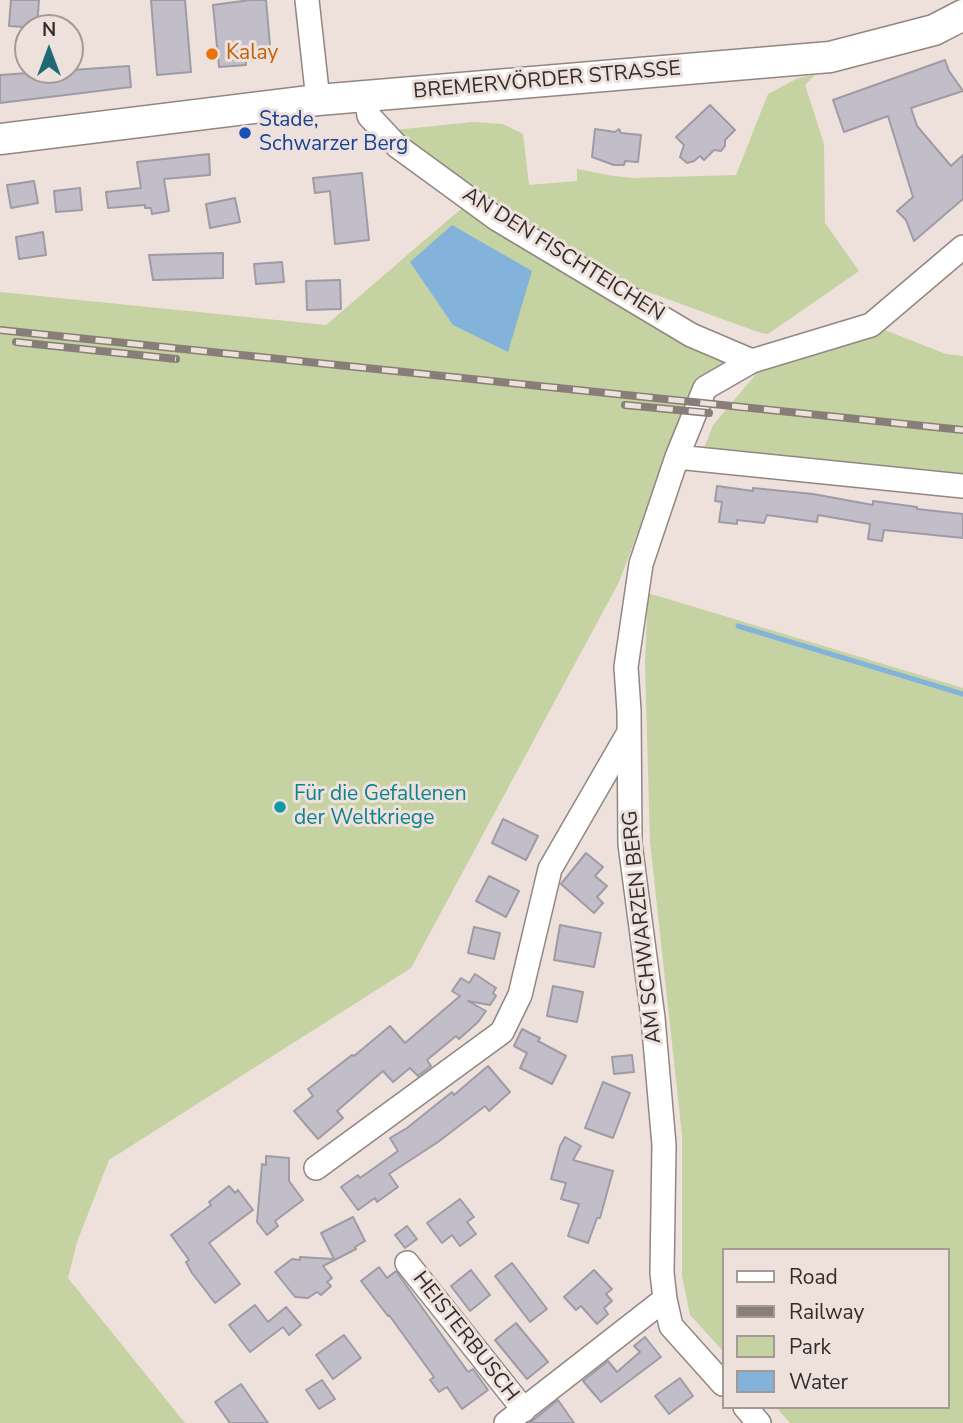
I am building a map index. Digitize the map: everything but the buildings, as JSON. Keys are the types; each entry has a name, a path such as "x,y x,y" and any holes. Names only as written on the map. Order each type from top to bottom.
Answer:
{"main road":[{"name":"BREMERVÖRDER STRASSE","path":"0,139 318,100 368,107 830,57 934,30 963,15"}],"street":[{"path":"307,0 318,100"},
{"name":"AN DEN FISCHTEICHEN","path":"368,107 397,146 497,219 691,335 752,361"},
{"name":"AM SCHWARZEN BERG","path":"722,1383 671,1326 662,1273 664,1145 653,1018 630,844 626,667 641,564 677,457 705,388 752,361 871,325 963,247"},
{"path":"677,457 963,486"},
{"path":"316,1168 502,1032 520,995 550,869 629,731"},
{"name":"HEISTERBUSCH","path":"407,1263 515,1417 665,1299"},
{"path":"747,1409 759,1423"}],"green space":[{"path":"815,75 805,85 824,144 825,223 859,271 768,334 626,284 395,137 394,130 473,122 503,124 523,134 529,185 577,181 577,169 634,178 736,175 768,94 798,78"},
{"path":"462,208 511,241 603,295 727,361 696,378 619,582 411,968 109,1160 77,1242 68,1278 185,1423 0,1423 0,292 326,325"},
{"path":"882,329 946,354 963,356 963,483 701,456 713,425 762,367"},
{"path":"648,593 963,688 963,1423 790,1423 778,1409 949,1409 949,1248 722,1248 722,1350 690,1315 682,1276 682,1135 650,842 645,663"}],"water":[{"path":"452,225 532,271 508,352 453,325 410,262"}],"waterway":[{"path":"738,626 963,694"}],"railway":[{"path":"0,330 963,430"},
{"path":"16,342 176,359"},
{"path":"625,405 709,413"}],"place":[{"name":"Kalay","path":"212,54"},
{"name":"Stade, Schwarzer Berg","path":"245,133"},
{"name":"Für die Gefallenen der Weltkriege","path":"280,807"}]}
